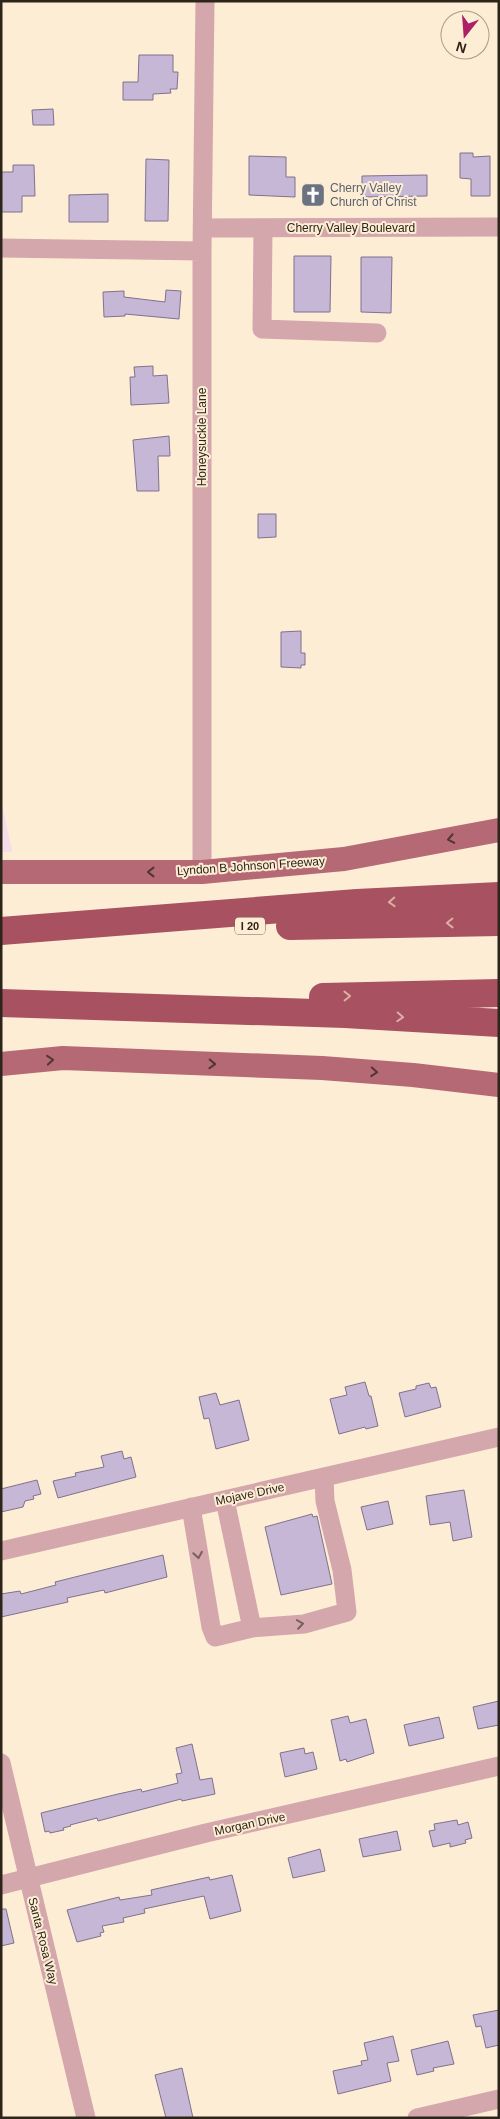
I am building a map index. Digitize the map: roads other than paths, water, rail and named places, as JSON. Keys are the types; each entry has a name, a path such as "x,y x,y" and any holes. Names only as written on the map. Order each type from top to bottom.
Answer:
{"highway":[{"path":"1,931 357,903 499,896"},
{"name":"I 20","path":"1,931 499,922"},
{"path":"1,1003 499,993"},
{"path":"1,1003 345,1014 499,1023"}],"main road":[{"name":"Lyndon B Johnson Freeway","path":"1,872 202,872 344,859 499,830"},
{"path":"1,1064 63,1058 322,1068 413,1075 499,1085"}],"street":[{"name":"Honeysuckle Lane","path":"202,872 202,251 204,228 205,1"},
{"name":"Cherry Valley Boulevard","path":"204,228 499,227"},
{"path":"263,228 262,329 377,333"},
{"path":"1,248 202,251"},
{"name":"Mojave Drive","path":"1,1551 499,1437"},
{"path":"191,1507 211,1627 215,1637 252,1628 304,1624 347,1612 342,1570 325,1501 324,1477"},
{"path":"225,1500 252,1628"},
{"name":"Santa Rosa Way","path":"1,1763 86,2118"},
{"name":"Morgan Drive","path":"1,1884 28,1879 206,1833 499,1766"},
{"path":"417,2118 499,2099"}],"place":[{"name":"Cherry Valley Church of Christ","path":"313,195"}]}
